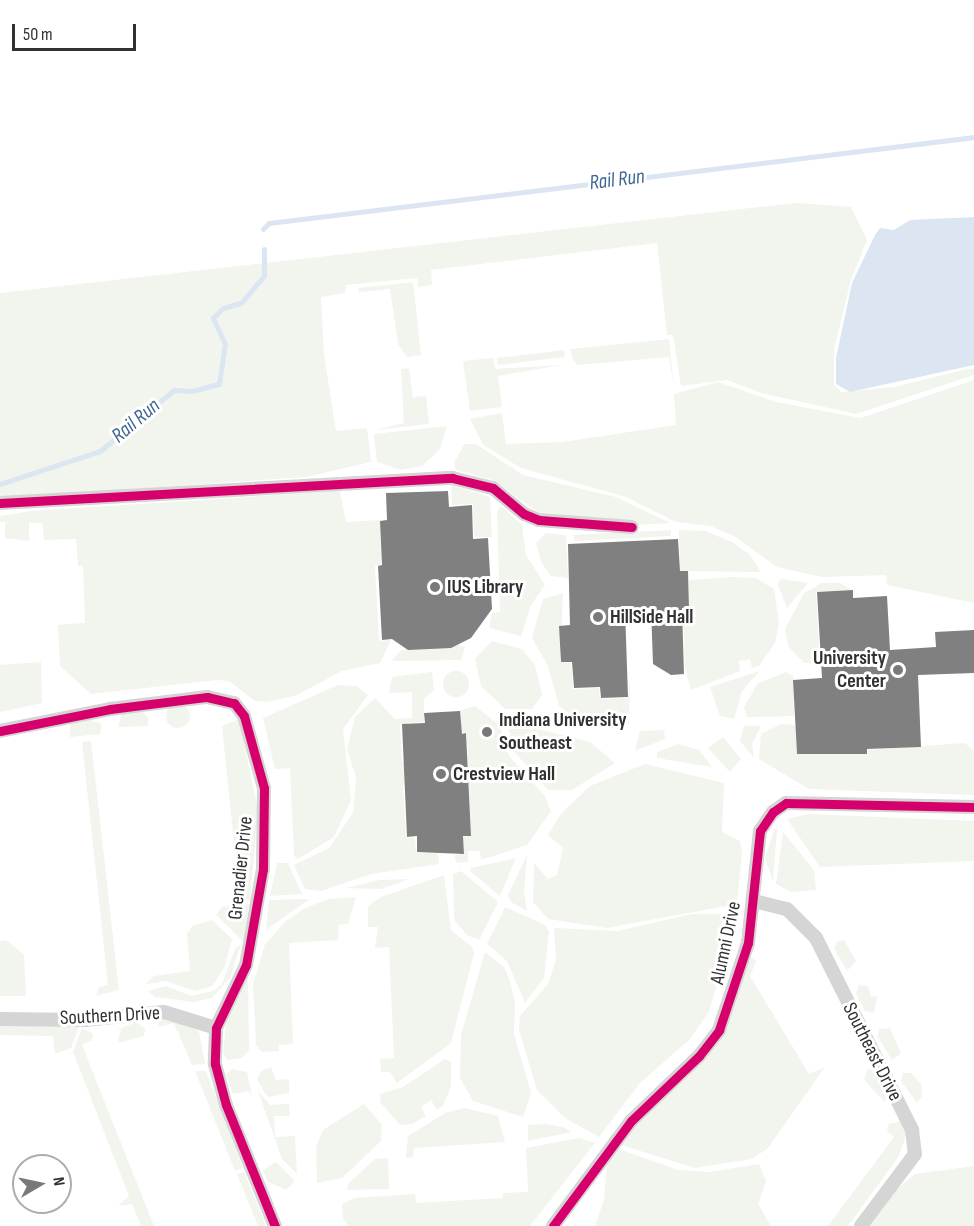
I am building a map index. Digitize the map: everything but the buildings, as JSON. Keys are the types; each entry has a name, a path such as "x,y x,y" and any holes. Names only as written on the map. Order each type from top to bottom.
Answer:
{"street":[{"path":"0,503 452,478 493,488 524,514 539,520 632,527"},
{"name":"Grenadier Drive","path":"0,731 110,709 207,697 234,703 243,714 264,788 263,869 246,965 216,1028 217,1078 275,1226"},
{"name":"Alumni Drive","path":"553,1226 631,1121 699,1056 719,1030 748,943 760,831 780,805 974,807"},
{"name":"Southeast Drive","path":"754,901 787,909 816,938 912,1130 915,1154 861,1226"},
{"name":"Southern Drive","path":"0,1019 85,1020 164,1012 216,1028"}],"shaded area":[{"path":"796,203 851,207 867,240 851,280 834,349 834,385 841,392 894,387 967,369 974,369 974,375 856,414 761,393 727,380 681,386 673,335 667,335 657,243 431,270 432,285 418,287 417,278 346,285 345,293 321,297 324,354 336,431 367,428 371,462 306,477 0,498 0,293"},
{"path":"974,217 974,365 850,392 836,384 836,358 852,283 880,228 894,230 910,220"},
{"path":"413,282 421,355 407,357 398,344 390,289 359,292 358,288"},
{"path":"669,339 674,388 669,357 577,365 572,358 571,349"},
{"path":"564,350 565,357 498,365 497,358"},
{"path":"493,358 495,369 562,365 498,376 502,407 470,411 463,361"},
{"path":"409,368 413,397 426,396 429,424 375,430 404,423 401,369"},
{"path":"974,380 974,603 887,585 886,575 822,577 777,567 734,536 711,526 676,522 626,497 521,468 483,445 470,419 502,413 506,444 562,442 676,425 674,394 718,382 776,402 861,418"},
{"path":"447,426 440,449 422,466 401,470 377,462 374,434"},
{"path":"464,444 476,444 523,475 616,497 670,523 633,525 538,512 493,480 456,470 454,463"},
{"path":"451,485 490,497 492,537 474,537 473,504 452,505"},
{"path":"340,491 346,522 380,520 381,565 375,566 379,641 390,640 389,644 380,663 342,671 297,695 267,702 255,701 229,681 217,680 91,694 60,666 58,625 85,623 83,566 78,566 76,539 44,540 42,523 29,523 29,541 5,538 5,522 0,522 0,516 31,511"},
{"path":"501,506 522,525 526,555 545,585 531,605 521,636 489,628 492,613 500,612 497,511"},
{"path":"671,530 671,536 574,541 574,535"},
{"path":"679,530 705,531 732,542 749,554 761,572 680,571"},
{"path":"546,533 566,535 568,578 551,576 541,562 536,543"},
{"path":"756,578 774,589 779,623 775,643 759,666 752,668 750,659 739,661 740,671 691,690 685,669 683,610 689,609 689,580"},
{"path":"780,579 808,583 787,608 778,585"},
{"path":"822,583 840,583 852,590 816,592 820,663 804,663 788,646 785,629 804,593"},
{"path":"563,593 560,662 571,663 573,689 599,688 600,699 628,698 630,678 629,724 586,726 559,706 548,666 532,638 543,599"},
{"path":"492,641 522,649 535,665 542,695 532,709 505,709 481,686 475,659"},
{"path":"456,644 465,647 461,660 392,661 401,650"},
{"path":"41,662 42,703 0,712 0,665"},
{"path":"456,671 465,675 469,684 465,693 456,697 447,693 443,684 447,675"},
{"path":"760,671 742,691 734,719 720,716 710,687"},
{"path":"432,672 434,690 424,699 424,722 400,724 402,762 412,763 413,785 403,785 406,838 415,838 416,853 438,853 439,864 371,874 321,891 305,889 294,865 329,848 353,813 356,777 347,750 355,717 375,698 395,719 412,718 412,692 389,693 392,677"},
{"path":"786,672 793,676 794,716 747,717 744,708 757,684"},
{"path":"338,685 356,686 368,695 343,729 351,800 334,837 298,859 294,856 290,768 275,769 263,718"},
{"path":"178,704 183,705 189,711 189,721 183,727 178,728 173,727 167,721 166,716 167,711 173,705"},
{"path":"475,706 500,726 509,756 545,796 551,811 527,845 481,860 480,851 468,851 468,862 457,863 454,855 464,854 463,837 471,836 467,734 462,733 459,711"},
{"path":"140,711 148,717 148,726 118,727 122,713"},
{"path":"87,719 102,724 100,734 70,737 70,723"},
{"path":"239,719 258,810 250,900 240,900 222,726"},
{"path":"518,724 590,742 615,763 572,790 548,790 512,749 509,729"},
{"path":"781,724 795,725 797,754 868,754 868,750 965,743 974,751 974,795 809,789 759,759 761,734"},
{"path":"744,726 761,726 752,744 754,758 740,741"},
{"path":"664,730 665,739 635,751 640,731"},
{"path":"723,737 741,759 730,772 708,748"},
{"path":"91,741 119,990 96,996 99,987 108,985 82,742"},
{"path":"678,744 699,750 712,767 657,758 657,752"},
{"path":"645,764 724,783 722,832 740,841 742,853 737,904 607,928 548,919 533,902 534,863 548,879 557,875 563,848 548,835 560,815 590,786"},
{"path":"809,814 974,821 974,861 820,867 787,819"},
{"path":"775,828 777,829 773,882 765,858"},
{"path":"783,832 814,870 816,890 791,892 776,884"},
{"path":"527,855 524,893 527,911 511,902 508,895"},
{"path":"516,858 500,896 470,871 471,868"},
{"path":"277,863 288,863 302,894 270,896"},
{"path":"461,871 498,902 479,940 467,935 454,920 453,874"},
{"path":"444,875 451,930 472,947 474,953 451,1043 397,1083 390,1072 381,1072 380,1059 394,1058 389,947 375,948 378,927 368,927 368,906 381,897"},
{"path":"409,879 381,889 346,888 380,880"},
{"path":"356,897 348,924 339,925 338,940 289,943 293,1044 279,1045 279,1051 262,1052 256,1045 253,984 265,944 285,922 305,908 329,899"},
{"path":"306,899 308,900 266,930 269,900"},
{"path":"249,904 243,941 216,915 222,907"},
{"path":"505,907 545,925 549,932 544,978 525,1003 507,961 487,944"},
{"path":"691,914 737,914 709,1012 689,1040 640,1083 599,1137 565,1118 537,1090 519,1030 520,1016 548,984 556,960 554,928 618,931"},
{"path":"212,920 232,939 224,968 212,986 195,991 166,981 146,984 154,976 190,971 187,934 192,926"},
{"path":"6,940 24,955 26,996 0,996 0,941"},
{"path":"844,940 856,961 847,971 834,949 837,942"},
{"path":"241,944 230,978 212,998 194,1002 155,997 148,991 166,986 191,996 213,991 222,984 235,949"},
{"path":"485,952 504,967 510,981 515,1003 514,1034 531,1093 523,1117 473,1101 460,1078 461,1035"},
{"path":"751,957 756,961 750,976 809,1074 825,1067 768,1148 752,1159 695,1168 621,1145 644,1113 720,1039"},
{"path":"248,977 249,1050 242,1058 227,1060 223,1053 226,1024"},
{"path":"859,985 868,986 871,997 877,996 874,1013 865,1011 856,994"},
{"path":"157,1016 188,1023 199,1032 205,1064 192,1065 174,1023 159,1027"},
{"path":"137,1022 145,1029 144,1036 118,1043 121,1028"},
{"path":"0,1023 79,1026 71,1048 55,1054 53,1036 0,1035"},
{"path":"82,1028 93,1034 92,1040 82,1045 154,1226 141,1226 132,1204 118,1206 129,1196 73,1052"},
{"path":"890,1028 901,1053 892,1060 878,1037 879,1029"},
{"path":"445,1059 451,1062 451,1086 443,1106 437,1110 431,1100 421,1107 426,1116 412,1124 400,1125 380,1102 380,1094 403,1087"},
{"path":"271,1067 276,1080 289,1079 289,1093 268,1097 264,1092 257,1079 261,1071"},
{"path":"874,1068 887,1093 885,1102 864,1080 867,1070"},
{"path":"232,1069 247,1072 252,1096 248,1091 233,1094 226,1075"},
{"path":"195,1071 206,1071 243,1168 235,1171"},
{"path":"903,1073 911,1073 921,1084 922,1096 917,1103 901,1081"},
{"path":"258,1091 270,1105 289,1104 290,1116 274,1116 275,1137 295,1136 297,1174 282,1159"},
{"path":"364,1104 382,1125 381,1141 342,1178 317,1183 316,1147 323,1130"},
{"path":"464,1108 498,1116 505,1142 414,1148 413,1157 406,1158 408,1136 445,1113"},
{"path":"902,1121 907,1132 899,1156 848,1226 828,1226 894,1137 887,1131 889,1124"},
{"path":"546,1124 563,1127 572,1132 528,1141 528,1125"},
{"path":"579,1138 595,1143 530,1226 348,1226 343,1218 342,1204 355,1198 415,1194 416,1203 503,1198 503,1193 528,1192 526,1148"},
{"path":"619,1149 678,1170 709,1172 759,1164 766,1181 758,1204 771,1226 595,1226 604,1200 607,1163"},
{"path":"388,1158 389,1189 347,1190 348,1184 375,1159"},
{"path":"276,1162 295,1181 286,1190 268,1182 263,1170"},
{"path":"974,1166 974,1226 870,1226 897,1189 915,1174"},
{"path":"244,1172 266,1226 258,1226 237,1174"}],"waterway":[{"name":"Rail Run","path":"263,229 269,223 974,137"},
{"name":"Rail Run","path":"0,484 100,451 174,390 192,391 219,384 225,344 213,318 223,308 241,303 264,276 264,249"}],"cycle path":[{"path":"0,503 452,478 493,488 524,514 539,520 632,527"},
{"path":"0,731 110,709 207,697 234,703 244,716 264,788 263,869 246,965 216,1028 215,1064 226,1105 275,1226"},
{"path":"553,1226 631,1121 699,1056 719,1030 748,943 760,831 773,812 786,803 974,807"}],"place":[{"name":"IUS Library","path":"435,587"},
{"name":"HillSide Hall","path":"598,617"},
{"name":"University Center","path":"898,670"},
{"name":"Indiana University Southeast","path":"487,732"},
{"name":"Crestview Hall","path":"441,774"}]}
